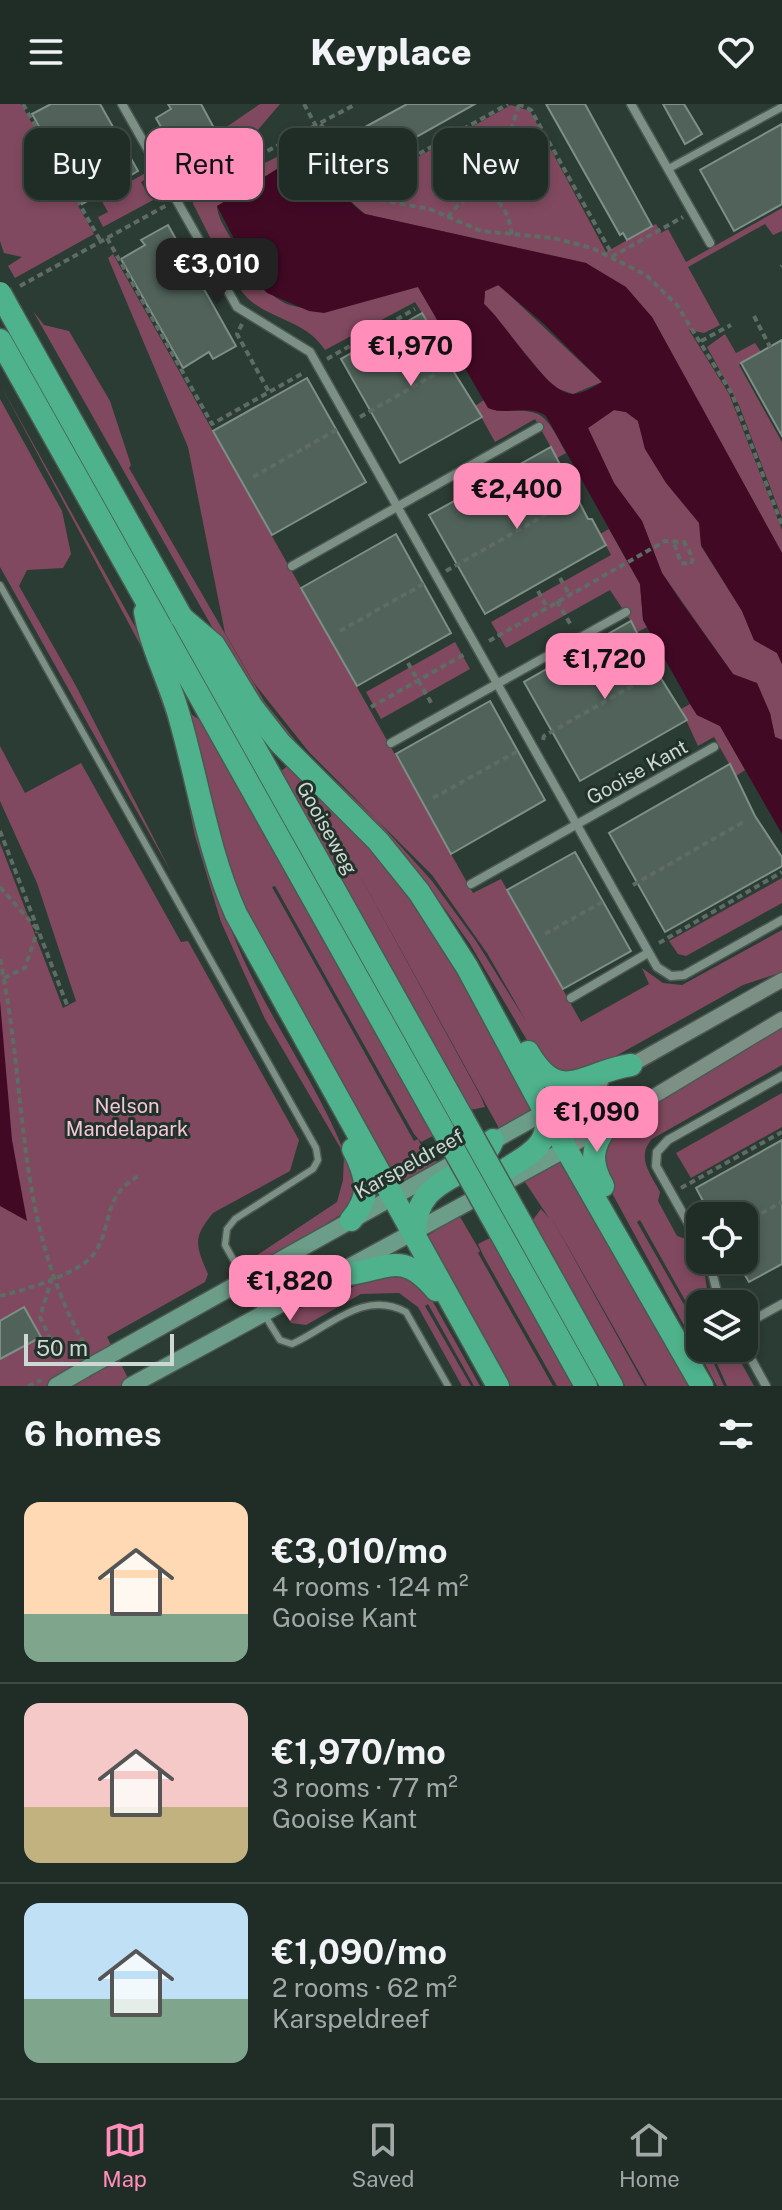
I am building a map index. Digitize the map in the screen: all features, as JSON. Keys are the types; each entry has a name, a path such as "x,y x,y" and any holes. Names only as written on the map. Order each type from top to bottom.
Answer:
{"highway":[{"name":"Gooiseweg","path":"7,299 453,1125 500,1232 586,1386"},
{"name":"Gooiseweg","path":"0,340 141,591 453,1125 520,1221 612,1386"},
{"path":"141,591 149,638 175,701 219,872 257,955 498,1386"},
{"path":"181,617 214,645 252,707 286,750 378,841 419,892 499,1024 545,1112 702,1386"},
{"path":"499,1024 520,1039 543,1074 554,1081 568,1083 603,1069 631,1065"},
{"path":"345,1110 344,1132 367,1183 363,1206 351,1220"},
{"path":"482,1195 491,1180 537,1149 546,1129 545,1112"},
{"path":"607,1126 594,1149 593,1166 614,1205 615,1232"},
{"path":"415,1233 416,1215 427,1194 443,1180 487,1155 493,1140"},
{"path":"339,1275 363,1274 392,1264 413,1267 435,1289 464,1344 481,1355"}],"main road":[{"name":"Karspeldreef","path":"56,1386 87,1361 114,1353 545,1112"},
{"path":"131,1386 568,1148"}],"street":[{"name":"Gooise Kant","path":"122,104 146,147"},
{"path":"631,104 710,243"},
{"path":"668,169 782,107"},
{"name":"Gooise Kant","path":"176,200 230,296 246,315 298,342 317,365 661,972 684,975 782,920"},
{"path":"292,566 539,427"},
{"path":"391,743 626,612"},
{"name":"Gooise Kant","path":"471,884 714,747"},
{"path":"571,998 647,952"},
{"name":"Karspeldreef","path":"545,1112 782,980"},
{"path":"568,1148 782,1019"},
{"path":"686,1218 656,1166 659,1147 782,1076"},
{"path":"758,1317 782,1304"},
{"path":"753,1362 766,1386"}],"lane":[{"path":"0,585 318,1154 313,1169 235,1219 227,1229 225,1245 263,1314 280,1340 292,1344 364,1304 397,1308 406,1312 448,1386"}],"path":[{"path":"23,104 101,242"},
{"path":"304,104 320,128"},
{"path":"263,154 356,104"},
{"path":"417,155 508,104"},
{"path":"512,128 519,104 531,110 613,256"},
{"path":"7,299 176,200"},
{"path":"383,200 412,204 481,231 553,238 613,256 646,275 667,295 701,341 740,412 782,525"},
{"path":"448,217 463,200"},
{"path":"496,200 503,204 510,218 512,236"},
{"path":"613,256 692,211"},
{"path":"107,238 212,424 415,309"},
{"path":"246,315 237,334 269,392"},
{"path":"754,316 770,347"},
{"path":"701,341 731,325"},
{"path":"371,411 439,372"},
{"path":"253,477 337,430"},
{"path":"457,565 566,503"},
{"path":"498,635 665,541 673,540 684,542 690,549 691,564 681,563 677,558 673,540"},
{"path":"560,578 569,594"},
{"path":"340,631 423,584"},
{"path":"538,591 547,607"},
{"path":"557,601 579,639"},
{"path":"371,707 462,655"},
{"path":"408,663 439,717"},
{"path":"552,732 648,677"},
{"path":"433,798 518,751"},
{"path":"633,885 745,821"},
{"path":"0,831 67,1005"},
{"path":"647,952 782,872"},
{"path":"0,887 38,930"},
{"path":"545,934 603,902"},
{"path":"4,978 25,968 38,930"},
{"path":"0,959 27,1178 52,1278 87,1361"},
{"path":"672,1193 782,1132"},
{"path":"0,1295 75,1269 92,1256 100,1243 111,1202 122,1187 138,1176"},
{"path":"758,1215 782,1202"},
{"path":"52,1278 40,1317 56,1354"}],"green space":[{"path":"0,104 21,104 34,128 24,128 24,200 75,200 94,234 15,278 8,266 22,257 4,253 0,241"},
{"path":"260,104 280,104 260,128 225,128"},
{"path":"511,105 530,111 539,128 470,128"},
{"path":"548,144 606,252 656,224 661,233 668,229 686,262 782,208 782,231 773,235 765,224 688,267 720,325 704,333 689,330 729,394 782,530 782,553 652,317 586,263 365,214 349,200 417,200 417,157 433,149 433,200 548,200"},
{"path":"279,156 279,183 263,189 263,164"},
{"path":"144,174 146,179 141,182 146,191 146,200 153,200 103,227 98,217 108,212 101,200 130,200 130,182"},
{"path":"194,200 233,200 217,206 224,226 264,287 283,302 303,308 324,306 392,289 418,287 438,319 429,324 415,302 325,350 310,333 262,308 243,293 227,270"},
{"path":"113,254 473,893 501,879 581,1022 649,984 642,968 663,983 682,985 782,930 782,972 743,985 589,1071 560,1072 534,1052 470,944 435,895 306,762 233,664 33,311 44,325 69,331 110,401 131,465 129,468 264,701 301,748 377,820 309,752 254,683 225,633 188,447 108,258","holes":["377,820 432,875 487,953 526,1021 476,941 432,881"]},
{"path":"499,285 602,382 573,394 553,387 484,304 485,291"},
{"path":"725,334 736,353 755,343 761,352 739,365 782,442 782,518 739,405 707,347"},
{"path":"0,384 143,641 158,676 175,739 142,648"},
{"path":"0,399 62,511 71,554 63,568 27,570 19,586 76,686 171,872 0,567"},
{"path":"484,400 497,411 525,411 541,416 553,429 566,453 557,458 535,419 495,442 475,406"},
{"path":"614,410 626,412 638,421 645,449 700,523 701,546 742,611 754,640 777,653 782,664 782,740 775,737 770,713 733,674 662,573 642,521 614,483 588,428"},
{"path":"609,529 640,584 643,620 647,627 638,632 610,590 506,648 491,622 611,555 600,534"},
{"path":"455,642 470,669 381,719 366,692"},
{"path":"690,704 697,715 720,726 745,770 736,776 714,737 698,746 681,709"},
{"path":"191,714 200,720 433,1136 421,1142 414,1134 275,886 272,887 414,1141 418,1139 426,1155 431,1153 438,1164 397,1187 234,893"},
{"path":"175,742 205,853 228,923 256,986 320,1100 347,1159 357,1190 345,1212 258,1266 253,1258 337,1202 343,1180 344,1154 265,1019 221,922 195,836"},
{"name":"Nelson Mandelapark","path":"0,746 25,793 81,763 181,942 188,941 299,1140 290,1171 213,1213 207,1221 198,1240 208,1274 205,1282 107,1337 132,1386 0,1386 0,843 63,1008 76,1001 37,883 0,801"},
{"path":"289,765 347,818 439,932 535,1109 500,1130 347,852 481,1097 485,1107 470,1110 281,771"},
{"path":"782,878 782,903 686,956 678,954 669,941"},
{"path":"782,1025 782,1065 652,1139 645,1152 646,1165 660,1192 658,1201 677,1236 686,1239 686,1274 705,1275 707,1290 686,1290 686,1302 640,1220 637,1222 686,1308 686,1329 606,1182 603,1159 610,1137 620,1124"},
{"path":"782,1093 782,1127 691,1178 676,1153"},
{"path":"564,1157 694,1386 647,1386 550,1215 645,1386 625,1386 532,1221 541,1209 549,1218 523,1179"},
{"path":"459,1215 553,1386 506,1386 427,1236"},
{"path":"490,1238 573,1386 557,1386 483,1255 478,1244"},
{"path":"400,1273 428,1293 480,1386 474,1386 428,1304 425,1306 471,1386 462,1386 418,1307 399,1293 361,1294 306,1325 291,1323 286,1312 329,1300 367,1279"},
{"path":"704,1362 713,1362 724,1386 717,1386"},
{"path":"716,1362 741,1362 754,1386 727,1386"}],"shaded area":[{"path":"279,168 279,200 349,200 365,214 586,263 626,287 652,317 782,553 782,664 777,653 754,640 742,611 701,545 699,523 666,483 645,449 638,421 626,412 614,410 588,428 614,483 642,521 662,573 733,674 757,683 770,713 775,737 782,740 782,834 720,726 697,715 690,704 643,620 640,584 546,416 532,411 488,408 418,287 324,313 309,311 267,293 256,281 217,206 227,200 263,200 263,178","holes":["498,285 543,323 602,382 584,392 572,394 562,391 539,370 484,304 485,291"]},
{"path":"0,1001 12,1140 27,1221 0,1206"}],"building":[{"path":"51,104 100,104 114,128 40,128 32,114"},
{"path":"168,104 201,104 214,128 162,128 156,118 171,109"},
{"path":"407,104 475,104 417,137 417,128 363,128"},
{"path":"546,104 585,104 652,226 627,240 623,233 620,235"},
{"path":"663,104 684,104 702,134 685,144"},
{"path":"782,124 782,204 734,231 700,170"},
{"path":"130,157 138,171 130,176"},
{"path":"168,225 236,346 213,359 209,352 183,368 121,259 145,245 141,240"},
{"path":"422,313 439,342 437,345 482,417 400,463 341,359"},
{"path":"782,340 782,436 741,363"},
{"path":"307,378 366,482 272,535 213,431"},
{"path":"551,447 588,519 592,519 606,545 485,614 429,515"},
{"path":"396,534 451,633 357,686 301,588"},
{"path":"631,621 657,672 687,720 580,781 524,682"},
{"path":"490,701 545,800 451,854 396,754"},
{"path":"730,764 755,816 782,857 782,866 665,932 609,833"},
{"path":"575,852 631,951 563,989 507,890"},
{"path":"782,1140 782,1264 749,1282 744,1274 758,1274 758,1202 704,1202 696,1188"},
{"path":"24,1307 41,1337 0,1359 0,1321"}]}
